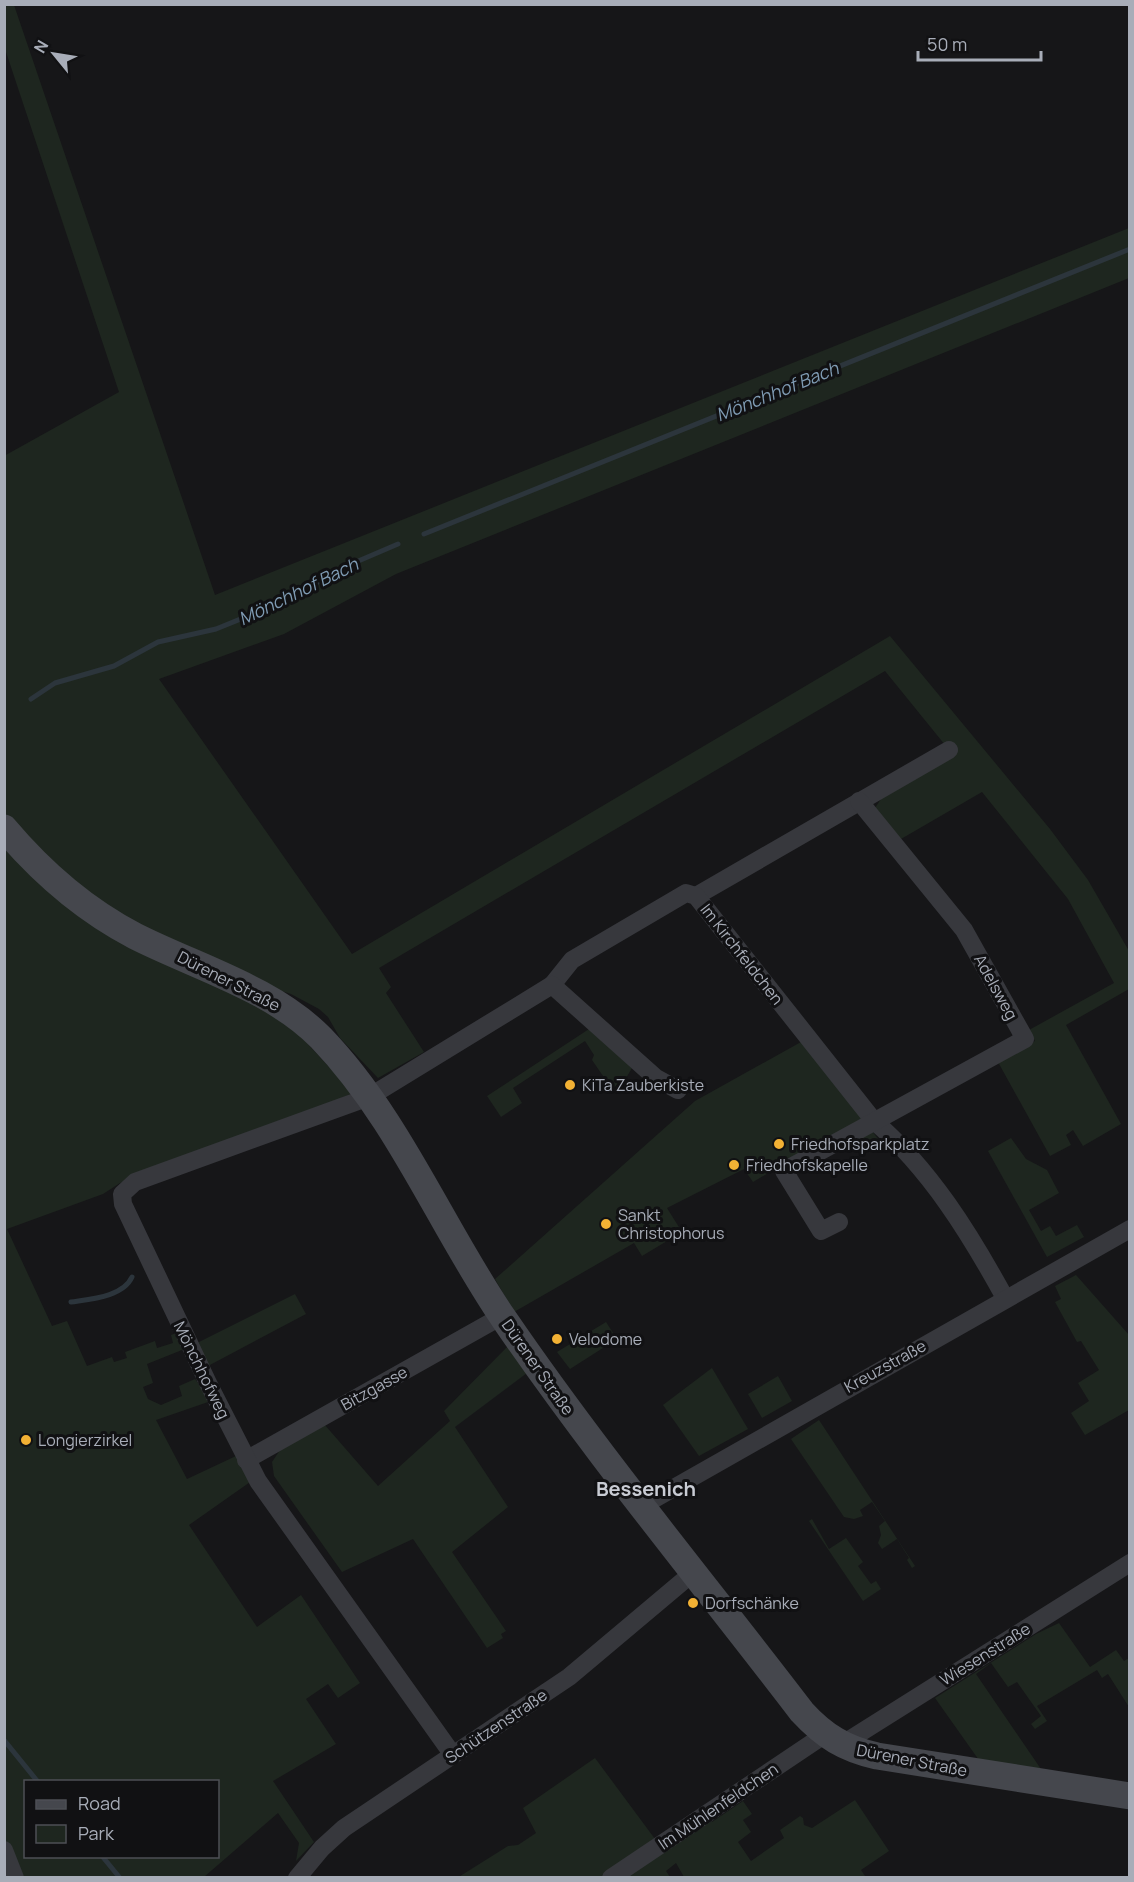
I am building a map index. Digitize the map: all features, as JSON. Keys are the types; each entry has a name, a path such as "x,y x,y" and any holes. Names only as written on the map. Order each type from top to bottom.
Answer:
{"street":[{"path":"696,896 949,750"},
{"name":"Adelsweg","path":"859,801 964,930 1025,1039 874,1121"},
{"name":"Dürener Straße","path":"4,828 47,875 99,916 255,992 299,1020 322,1040 369,1097 502,1316 583,1431 695,1571 802,1712 832,1740 877,1756 1130,1796"},
{"name":"Im Kirchfeldchen","path":"369,1097 552,985 572,960 686,893 696,896 874,1121 891,1136 947,1203 1005,1298"},
{"path":"552,985 656,1078 678,1090"},
{"name":"Mönchhofweg","path":"369,1097 135,1182 123,1194 123,1204 258,1481 453,1755"},
{"path":"839,1221 821,1231 784,1171 874,1121"},
{"name":"Kreuzstraße","path":"642,1506 1130,1229"},
{"name":"Bitzgasse","path":"246,1460 502,1316"},
{"name":"Wiesenstraße","path":"832,1740 1130,1563"},
{"name":"Schützenstraße","path":"297,1878 322,1848 344,1828 589,1662 695,1571"},
{"name":"Im Mühlenfeldchen","path":"611,1878 832,1740"},
{"path":"4,1850 15,1878"}],"green space":[{"path":"5,5 14,5 215,595 1129,228 1129,278 396,574 284,634 159,679 352,954 890,636 1050,829 1088,880 1129,951 1129,989 1066,1025 1121,1124 1083,1146 1073,1130 1066,1135 1071,1145 1050,1156 998,1062 1035,1041 1029,1030 1114,983 1068,899 982,792 901,839 875,808 881,799 954,756 885,671 379,968 391,987 386,993 424,1052 378,1078 340,1038 328,1017 319,1009 291,994 247,980 96,905 5,817 4,456 119,392 5,49"},
{"path":"5,840 284,1018 353,1093 266,1130 120,1183 103,1194 7,1229 52,1326 67,1321 87,1366 112,1357 114,1362 127,1358 125,1352 155,1341 157,1348 173,1343 171,1335 179,1332 187,1348 147,1364 153,1383 143,1387 148,1399 161,1405 182,1396 179,1386 195,1379 211,1401 156,1420 187,1479 236,1456 253,1480 189,1525 257,1627 301,1595 360,1683 338,1698 328,1684 306,1699 336,1744 273,1781 314,1842 296,1861 299,1843 278,1813 204,1877 5,1877"},
{"path":"589,1029 632,1068 626,1078 612,1089 592,1060 594,1055 585,1041 513,1088 522,1103 501,1117 487,1096"},
{"path":"801,1042 883,1145 830,1137 753,1182 744,1169 667,1208 682,1232 642,1256 634,1243 514,1312 495,1279 695,1101"},
{"path":"1011,1138 1026,1159 1047,1170 1059,1193 1029,1210 1041,1231 1050,1226 1056,1236 1077,1225 1084,1237 1047,1257 988,1151"},
{"path":"1076,1275 1129,1335 1129,1410 1085,1435 1071,1413 1089,1401 1078,1383 1099,1370 1081,1341 1077,1342 1055,1302 1061,1299 1055,1286"},
{"path":"295,1294 306,1314 208,1366 195,1344"},
{"path":"606,1322 617,1339 570,1369 557,1352"},
{"path":"509,1345 527,1373 455,1427 508,1507 452,1552 506,1631 501,1634 503,1638 487,1648 413,1539 342,1572 274,1476 272,1462 280,1450 324,1424 378,1486 450,1421 444,1411"},
{"path":"712,1368 748,1429 699,1456 663,1405"},
{"path":"778,1376 792,1401 762,1418 748,1394"},
{"path":"819,1420 915,1566 912,1568 907,1560 909,1558 897,1539 882,1549 878,1543 881,1535 879,1526 885,1521 872,1502 860,1510 863,1516 854,1519 844,1517 791,1439"},
{"path":"812,1519 829,1549 846,1538 863,1562 858,1566 871,1584 876,1581 881,1589 863,1601 809,1521"},
{"path":"1059,1623 1090,1667 1116,1650 1124,1661 1129,1658 1129,1707 1108,1674 1102,1678 1097,1670 1037,1706 1047,1721 1035,1729 1031,1724 1041,1716 1017,1682 1008,1687 991,1663 976,1674 1043,1772 981,1763 935,1698 1036,1634"},
{"path":"595,1758 655,1839 702,1808 712,1822 743,1801 752,1814 743,1820 751,1832 738,1842 751,1861 784,1838 780,1830 800,1816 803,1818 804,1825 812,1828 855,1800 889,1851 861,1870 865,1876 863,1877 684,1877 676,1863 666,1871 670,1877 457,1878 508,1846 518,1845 536,1833 523,1808"}],"waterway":[{"name":"Mönchhof Bach","path":"424,534 1130,249"},
{"name":"Mönchhof Bach","path":"31,699 55,683 114,666 158,642 216,629 280,603 349,565 398,544"},
{"path":"71,1302 114,1293 128,1284 132,1277"},
{"path":"4,1740 36,1780"},
{"path":"104,1858 120,1878"}],"place":[{"name":"KiTa Zauberkiste","path":"570,1085"},
{"name":"Friedhofsparkplatz","path":"779,1144"},
{"name":"Friedhofskapelle","path":"734,1165"},
{"name":"Sankt Christophorus","path":"606,1224"},
{"name":"Velodome","path":"557,1339"},
{"name":"Longierzirkel","path":"26,1440"},
{"name":"Dorfschänke","path":"693,1603"}],"district":[{"name":"Bessenich","path":"646,1488"}]}
